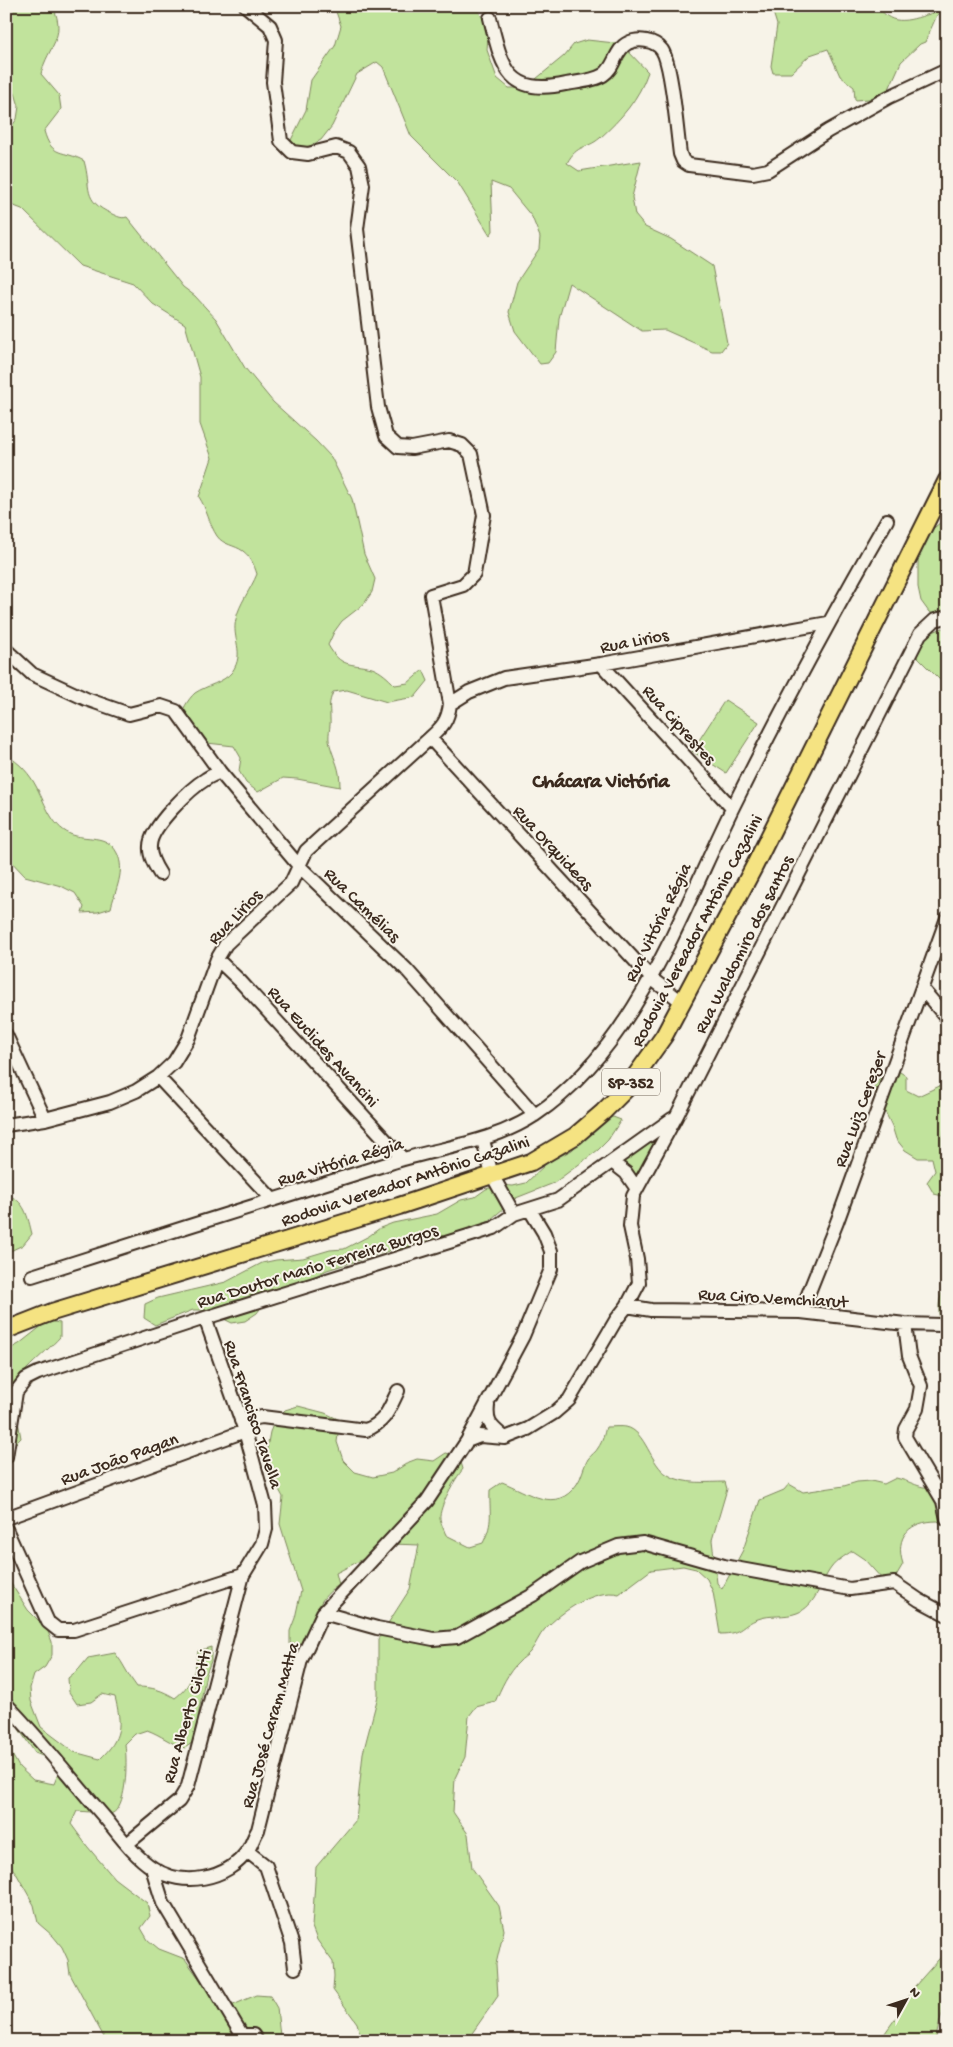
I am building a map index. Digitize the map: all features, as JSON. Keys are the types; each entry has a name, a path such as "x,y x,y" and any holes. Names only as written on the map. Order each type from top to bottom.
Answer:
{"main road":[{"name":"Rodovia Vereador Antônio Cazalini","path":"6,1330 52,1312 399,1206 531,1162 555,1150 603,1112 626,1089 664,1036 754,867 947,480"}],"street":[{"path":"246,6 270,26 276,40 273,82 281,141 292,152 308,154 336,147 349,152 359,166 363,185 357,229 378,407 386,436 398,447 412,448 449,441 462,445 471,454 484,515 474,574 463,585 431,595 450,704"},
{"path":"490,18 503,64 514,79 529,87 548,88 601,77 610,69 622,47 629,42 649,41 657,44 663,51 668,68 680,154 684,161 689,165 753,173 768,170 828,130 889,97 947,70"},
{"name":"Rua Vitória Régia","path":"32,1276 403,1159 483,1140 513,1128 535,1115 582,1076 608,1044 652,979 732,808 828,623 886,520"},
{"name":"Rua Waldomiro dos santos","path":"505,1438 528,1429 554,1413 569,1400 616,1320 627,1306 639,1283 637,1259 630,1226 634,1196 637,1189 676,1117 920,634 935,620 947,617"},
{"name":"Rua Lirios","path":"6,1126 45,1119 110,1102 136,1091 158,1077 174,1062 188,1039 217,959 226,944 291,883 306,851 430,738 441,727 448,716 450,704 469,692 504,678 601,664 828,623"},
{"name":"Rua Camélias","path":"6,650 32,674 86,699 129,714 161,706 176,711 220,772 299,866 406,969 535,1115"},
{"name":"Rua Ciprestes","path":"601,664 732,808"},
{"name":"Rua Orquideas","path":"430,738 652,979 682,1002"},
{"path":"160,874 152,860 150,845 154,832 166,815 205,779 220,772"},
{"name":"Rua Luiz Cerezer","path":"801,1312 837,1222 947,918"},
{"name":"Rua Euclides Avancini","path":"217,959 240,981 403,1159"},
{"path":"922,989 947,1018"},
{"path":"6,1035 45,1119"},
{"path":"158,1077 273,1200"},
{"name":"Rua Doutor Mario Ferreira Burgos","path":"6,1457 16,1392 26,1379 38,1373 204,1318 494,1228 514,1214 558,1200 676,1117"},
{"path":"483,1140 492,1175 514,1214"},
{"path":"612,1162 626,1173 637,1189"},
{"name":"Rua José Caram Matta","path":"6,1704 127,1844 152,1868 173,1877 194,1879 213,1876 233,1866 247,1851 258,1830 301,1660 323,1613 427,1501 467,1441 523,1336 551,1269 551,1251 544,1233 530,1210"},
{"name":"Rua Ciro Vemchiarut","path":"627,1306 651,1310 801,1312 905,1324 940,1325 947,1323"},
{"name":"Rua Francisco Tavella","path":"204,1318 243,1426 265,1505 266,1530 262,1544 242,1575"},
{"path":"905,1324 909,1356 921,1386 917,1409 906,1429 905,1436 943,1501 947,1519"},
{"name":"Rua João Pagan","path":"6,1518 262,1417 366,1430 377,1426 384,1419 398,1390"},
{"path":"488,1400 487,1418 493,1427 505,1438"},
{"path":"467,1441 480,1436 505,1438"},
{"path":"6,1529 48,1622 58,1630 74,1630 242,1575"},
{"path":"323,1613 377,1628 433,1639 457,1637 533,1594 580,1562 618,1546 643,1543 724,1566 850,1589 894,1583 919,1600 947,1615"},
{"name":"Rua Alberto Cilotti","path":"127,1844 179,1801 188,1786 242,1575"},
{"path":"247,1851 266,1866 292,1943 294,1968"},
{"path":"152,1868 163,1903 242,2034 253,2035 257,2041"}],"green space":[{"path":"6,6 53,6 57,17 57,34 41,74 59,95 61,109 44,131 51,146 59,152 84,161 89,192 96,204 117,216 127,217 183,287 195,296 216,319 245,368 273,402 331,457 352,499 364,554 375,579 372,592 364,604 342,621 328,645 337,658 342,661 352,665 375,669 395,685 408,683 423,670 428,681 415,697 387,702 347,690 333,692 330,700 329,738 338,769 340,787 283,778 258,792 246,783 239,771 241,758 234,746 207,743 179,719 187,702 195,693 224,679 232,672 236,665 238,652 235,633 236,619 257,574 252,561 246,553 222,541 217,536 199,497 212,458 200,424 200,377 185,324 153,304 133,283 80,266 22,209 6,203 6,134 17,119 19,106 15,93 6,91"},
{"path":"334,6 476,6 485,23 488,36 487,50 497,78 509,88 525,88 564,56 574,44 587,40 615,43 627,50 648,72 640,91 622,116 608,131 595,142 575,152 567,163 579,171 641,161 632,197 635,215 645,227 671,239 712,266 727,343 721,351 712,351 665,330 642,331 569,283 559,318 556,352 548,363 540,364 515,331 509,312 517,282 539,249 540,237 532,217 509,189 491,182 493,231 490,235 458,183 411,136 383,67 377,62 357,74 332,126 321,140 306,148 292,146 290,142 306,110 311,80 335,46 341,26"},
{"path":"771,6 878,6 890,18 903,20 933,13 936,6 947,6 937,15 925,42 920,44 901,62 889,89 869,99 855,100 854,87 840,76 828,49 810,55 791,73 773,73 771,66 777,25"},
{"path":"947,508 947,620 929,612 921,601 918,587 918,560 923,537 941,522"},
{"path":"947,628 947,687 915,655 922,636"},
{"path":"725,700 759,722 726,773 692,751"},
{"path":"6,755 20,765 28,774 50,814 63,830 76,836 102,840 113,847 119,860 120,874 111,908 98,912 82,913 84,907 75,893 61,886 25,876 6,856"},
{"path":"894,1068 906,1076 906,1090 918,1096 947,1084 947,1119 942,1140 942,1154 947,1164 947,1197 934,1194 927,1182 935,1171 932,1158 918,1158 905,1150 896,1139 892,1126 873,1087 882,1075"},
{"path":"613,1117 621,1120 608,1140 598,1150 554,1183 516,1198 484,1225 420,1247 392,1250 327,1270 265,1302 257,1313 245,1321 232,1323 206,1310 193,1310 155,1325 144,1318 145,1304 158,1298 226,1282 262,1263 303,1258 330,1250 344,1249 380,1228 393,1223 437,1214 461,1200 475,1197 486,1189 500,1185 513,1186 526,1183 548,1162 572,1150 599,1120"},
{"path":"668,1126 637,1184 616,1163"},
{"path":"6,1195 22,1205 32,1234 23,1245 6,1253"},
{"path":"947,1282 947,1347 940,1322 939,1307"},
{"path":"48,1321 60,1323 60,1337 31,1365 12,1389 8,1399 16,1410 21,1438 11,1448 6,1450 6,1351 19,1344"},
{"path":"298,1406 325,1413 340,1420 337,1442 343,1460 355,1472 373,1477 392,1473 417,1459 434,1461 446,1453 459,1456 463,1469 445,1500 440,1519 446,1535 470,1547 483,1543 489,1529 490,1490 502,1482 541,1498 551,1500 560,1498 569,1493 577,1484 588,1459 601,1443 606,1427 626,1427 633,1430 643,1441 657,1464 668,1475 689,1482 725,1482 727,1489 712,1540 717,1583 722,1589 743,1550 760,1500 784,1490 789,1484 803,1492 844,1486 857,1482 871,1481 884,1484 896,1478 925,1487 947,1484 947,1529 938,1521 912,1527 903,1538 901,1554 903,1564 896,1576 883,1580 864,1559 852,1551 838,1560 831,1568 813,1600 803,1610 797,1613 752,1621 738,1631 720,1634 713,1592 707,1579 696,1569 683,1566 651,1570 619,1594 610,1593 589,1598 560,1616 545,1629 530,1652 511,1670 495,1702 476,1707 469,1716 465,1757 455,1778 453,1812 468,1834 472,1868 499,1906 504,1930 496,1964 498,1996 468,2039 480,2038 488,2041 358,2041 361,2037 357,2023 333,1990 333,1962 317,1940 312,1927 316,1867 356,1820 363,1753 378,1696 378,1639 410,1589 419,1545 392,1544 336,1573 339,1585 319,1605 312,1627 303,1643 290,1644 290,1631 301,1591 280,1524 283,1497 268,1474 265,1459 270,1432 275,1420 285,1410"},
{"path":"6,1576 28,1610 47,1629 52,1642 52,1655 45,1667 34,1675 30,1688 31,1701 41,1727 74,1752 100,1759 113,1744 118,1731 119,1716 115,1697 102,1694 91,1702 77,1704 69,1692 68,1678 88,1658 115,1653 137,1687 157,1690 175,1698 192,1677 198,1651 211,1647 211,1661 206,1674 196,1727 196,1740 185,1748 147,1730 135,1734 125,1744 126,1768 123,1796 116,1810 104,1817 90,1812 77,1811 71,1824 114,1878 147,1903 150,1916 141,1928 148,1940 159,1949 185,1959 209,1992 231,2006 256,1995 270,1996 277,2008 280,2036 283,2041 106,2041 70,1974 68,1960 62,1947 38,1923 34,1905 16,1873 6,1860 6,1744 19,1767 33,1780 54,1784 62,1764 35,1753 6,1710"},
{"path":"947,1950 947,2003 941,2017 935,2041 882,2041 885,2033 915,1986"}],"district":[{"name":"Chácara Victória","path":"601,780"}]}
